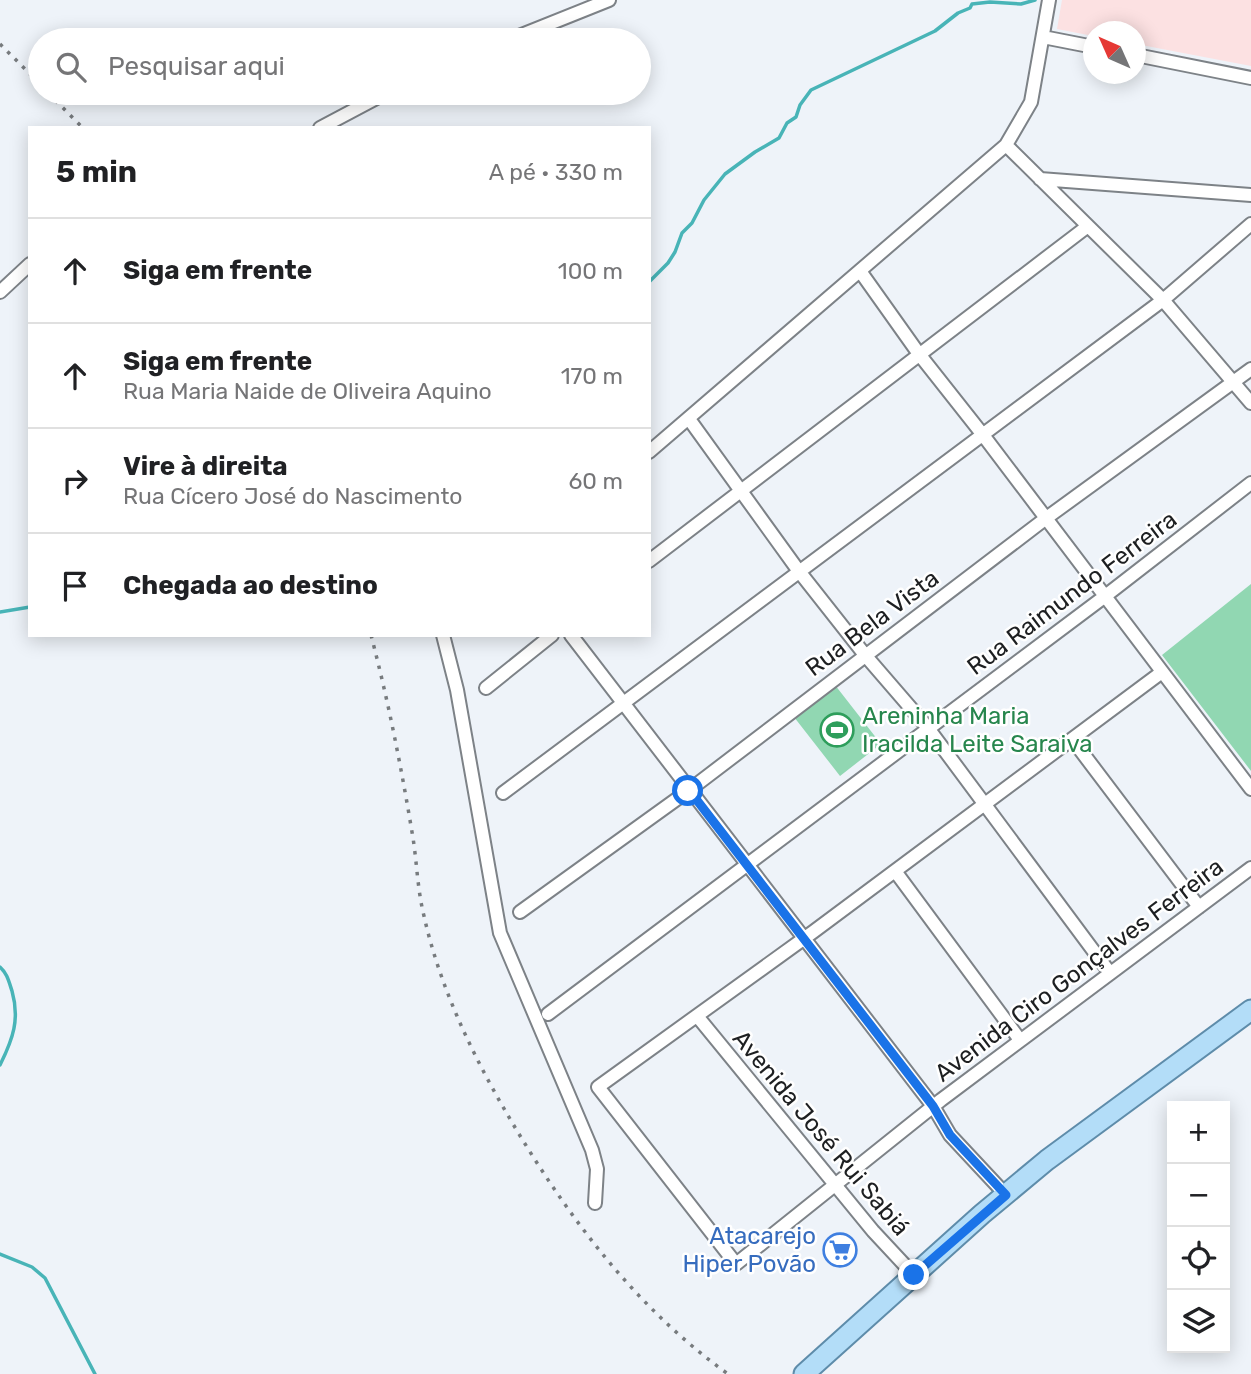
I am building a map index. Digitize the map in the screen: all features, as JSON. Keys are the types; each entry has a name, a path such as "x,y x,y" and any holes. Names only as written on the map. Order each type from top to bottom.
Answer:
{"main road":[{"path":"804,1374 914,1275 1081,1133 1251,1010"}],"street":[{"path":"539,28 609,0"},
{"path":"651,450 1006,145 1031,102 1049,0"},
{"path":"1043,37 1083,45"},
{"path":"1146,57 1251,78"},
{"path":"324,126 363,105"},
{"path":"1006,145 1163,300 1251,403"},
{"path":"1040,179 1251,195"},
{"path":"503,793 798,570 1163,300 1251,224"},
{"path":"651,560 1088,226"},
{"path":"0,292 28,266"},
{"path":"860,271 919,354 1251,789"},
{"name":"Rua Bela Vista","path":"520,912 689,790 1045,519 1251,369"},
{"path":"690,419 798,570 865,655 928,728 1110,972"},
{"name":"Rua Raimundo Ferreira","path":"548,1014 1104,597 1251,483"},
{"path":"444,637 457,690 500,933 592,1150 597,1169 595,1203"},
{"path":"486,688 550,637"},
{"path":"573,637 933,1106 950,1135 1006,1195"},
{"path":"697,1016 1162,672"},
{"path":"1072,739 1199,907"},
{"name":"Avenida Ciro Gonçalves Ferreira","path":"697,1016 598,1087 736,1264 933,1106 1251,868"},
{"path":"895,871 1020,1040"},
{"name":"Avenida José Rui Sabiá","path":"697,1016 873,1231 914,1275"}],"shaded area":[{"path":"1062,0 1251,0 1251,66 1146,46 1146,21 1083,21 1083,34 1057,29"}],"green space":[{"path":"1251,584 1251,771 1162,655"},
{"name":"Areninha Maria Iracilda Leite Saraiva","path":"835,685 881,744 840,776 794,717"}],"waterway":[{"path":"651,280 668,263 682,233 692,223 704,200 725,174 779,138 787,123 796,117 800,105 811,90 935,31 972,4 1021,4 1035,0"},
{"path":"0,612 28,607"},
{"path":"0,967 9,981 15,1011 12,1038 0,1065"},
{"path":"0,1254 32,1267 45,1278 95,1374"}],"railway":[{"path":"0,44 28,72"},
{"path":"60,105 81,126"},
{"path":"371,637 389,708 414,842 424,916 448,995 483,1071 555,1191 606,1258 663,1320 728,1374"}],"place":[{"name":"Areninha Maria Iracilda Leite Saraiva","path":"837,730"},
{"name":"Atacarejo Hiper Povão","path":"840,1250"}],"route":[{"path":"688,791 933,1106 950,1135 1006,1195 914,1275"}]}
